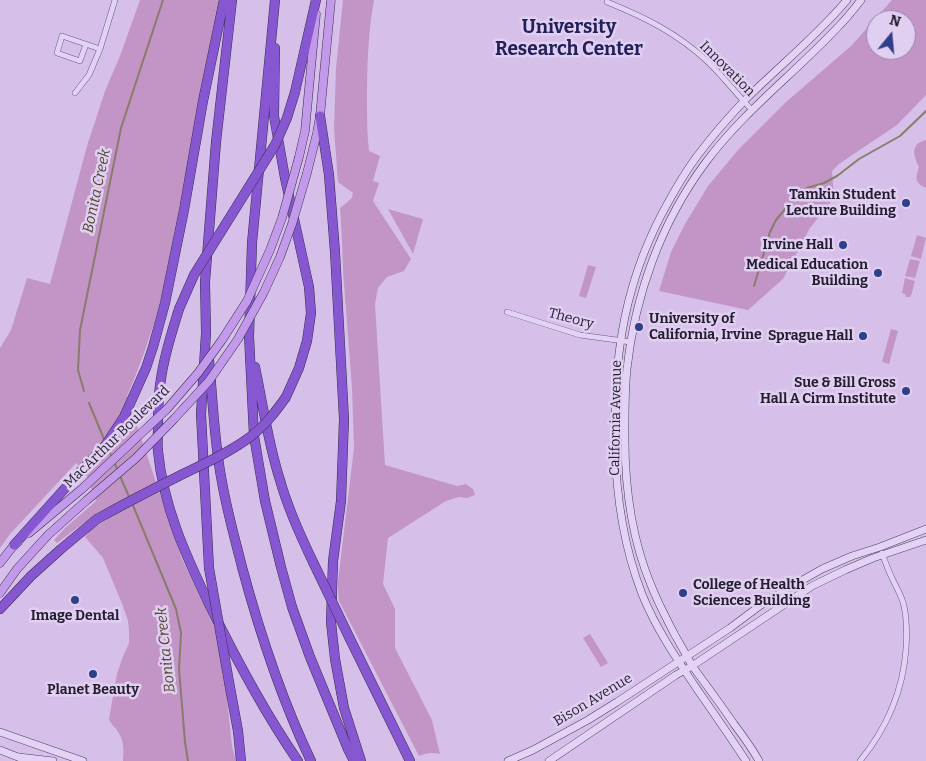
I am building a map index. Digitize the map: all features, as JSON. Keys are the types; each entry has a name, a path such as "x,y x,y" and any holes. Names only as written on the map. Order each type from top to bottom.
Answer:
{"highway":[{"path":"14,545 105,446 124,417 138,387 153,347 165,303 224,0"},
{"path":"232,0 216,142 205,282 206,333 215,435 221,480 230,521 264,644 283,697 310,761"},
{"path":"276,0 252,243 249,336 254,436 266,501 292,606 310,657 354,761"},
{"path":"0,609 31,576 97,519 235,447 251,436 270,418 286,397 299,368 307,341 311,313 309,286 285,178 274,116 276,0"},
{"path":"298,761 276,730 232,652 185,552 166,497 157,450 161,378 179,309 194,275 275,145 287,118 295,92 316,0"},
{"path":"320,116 329,175 344,419 341,501 333,561 331,622 335,659 344,708 360,761"},
{"path":"206,333 201,414 210,568 243,761"},
{"path":"249,336 279,479 291,516 410,761"}],"main road":[{"name":"MacArthur Boulevard","path":"0,563 14,545 82,488 167,409 198,373 247,301 282,218 305,131 316,0"},
{"path":"320,116 331,0"},
{"name":"MacArthur Boulevard","path":"0,593 17,569 48,535 136,458 174,420 209,381 238,340 264,292 280,257 308,174 320,116"}],"street":[{"path":"75,93 89,75 100,48 115,0"},
{"name":"California Avenue","path":"746,761 679,662 656,622 634,572 619,510 616,473 616,381 620,341 638,267 653,230 680,182 700,152 744,102 820,30 847,0"},
{"name":"California Avenue","path":"758,761 747,742 692,666 664,615 641,558 635,536 626,478 626,387 631,342 637,311 654,256 686,192 706,162 734,128 839,27 861,0"},
{"name":"Innovation","path":"607,2 650,20 677,37 709,63 752,110"},
{"path":"86,44 80,61 57,53 62,36 100,48"},
{"name":"Theory","path":"507,312 580,334 631,342"},
{"name":"Bison Avenue","path":"508,761 533,750 588,720 792,586 835,563 926,529"},
{"name":"Bison Avenue","path":"549,761 812,586 845,570 926,540"},
{"path":"860,761 878,736 892,710 905,661 907,622 904,605 880,547"},
{"path":"0,732 83,761"},
{"path":"0,750 29,761"},
{"path":"20,757 53,761"}],"shaded area":[{"path":"140,0 220,0 162,295 146,346 127,396 182,559 216,631 225,680 232,746 236,761 123,761 122,740 109,719 117,674 129,643 128,621 103,558 85,537 90,530 107,519 102,511 57,543 54,540 96,501 85,472 76,463 10,534 0,548 0,348 11,330 27,278 50,284 87,146 105,91"},
{"path":"343,0 374,0 368,50 367,126 369,151 380,156 373,181 379,183 373,201 411,259 404,271 387,277 378,288 375,304 385,465 457,486 466,484 473,489 475,495 446,501 388,538 383,584 395,609 395,648 432,720 440,754 430,753 419,756 339,601 338,581 354,448 340,208 352,198 353,193 338,182 334,129 336,68"},
{"path":"892,0 926,0 926,95 897,125 839,164 832,171 834,198 810,228 783,279 748,310 659,291 671,252 708,186 738,150 786,102 851,46 866,29 866,60 916,60 916,10 883,10"},
{"path":"926,140 926,188 917,180 919,167 914,150 917,144"},
{"path":"388,209 423,219 413,254"},
{"path":"917,235 926,238 921,259 911,256"},
{"path":"910,259 920,261 915,278 905,276"},
{"path":"588,265 596,267 586,298 579,296"},
{"path":"905,278 915,281 911,296 909,297 902,293"},
{"path":"891,329 898,331 889,364 882,362"},
{"path":"590,634 608,663 601,667 583,638"}],"waterway":[{"name":"Bonita Creek","path":"84,391 78,370 80,330 121,128 163,0"},
{"path":"754,286 770,232 776,220 795,197 807,188 824,183 837,176 859,159 900,136 926,111"},
{"name":"Bonita Creek","path":"89,403 104,439"},
{"name":"Bonita Creek","path":"108,448 112,458"},
{"name":"Bonita Creek","path":"114,462 118,471"},
{"name":"Bonita Creek","path":"120,476 130,499"},
{"name":"Bonita Creek","path":"132,503 176,609 181,633 179,669 188,761"}],"place":[{"name":"Tamkin Student Lecture Building","path":"906,203"},
{"name":"Irvine Hall","path":"843,245"},
{"name":"Medical Education Building","path":"878,273"},
{"name":"University of California, Irvine","path":"639,327"},
{"name":"Sprague Hall","path":"863,336"},
{"name":"Sue & Bill Gross Hall A Cirm Institute","path":"906,391"},
{"name":"College of Health Sciences Building","path":"683,593"},
{"name":"Image Dental","path":"75,600"},
{"name":"Planet Beauty","path":"93,674"}],"district":[{"name":"University Research Center","path":"569,39"}]}
